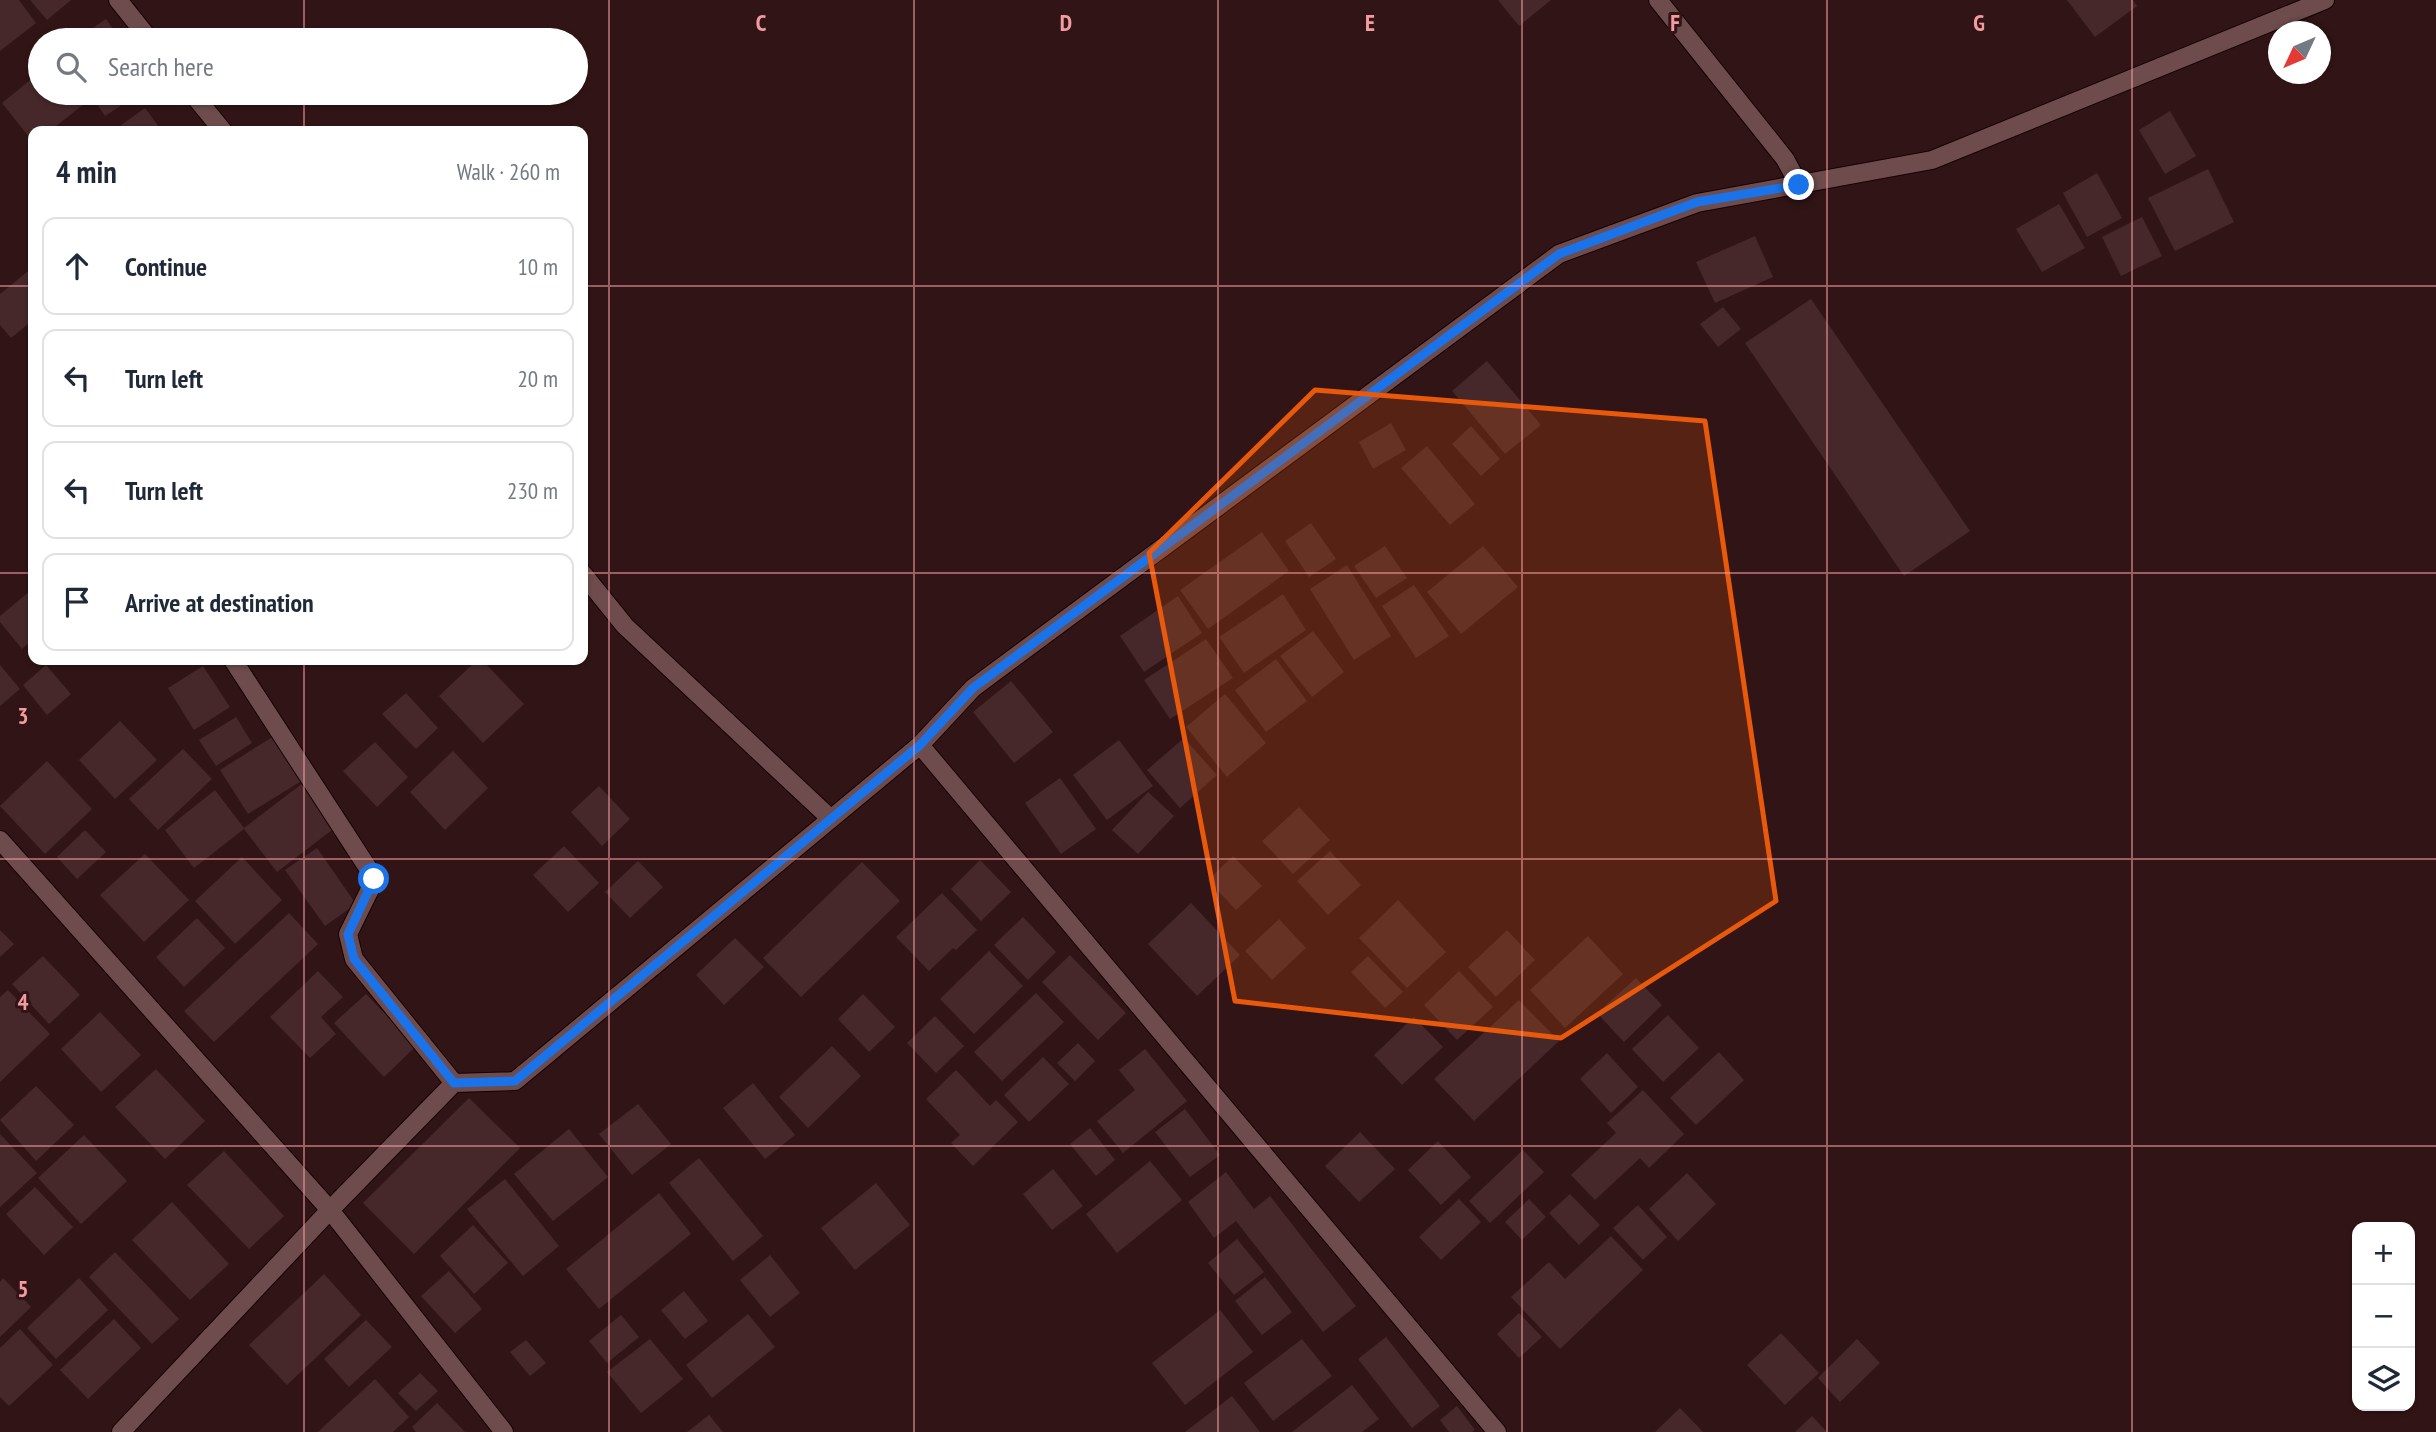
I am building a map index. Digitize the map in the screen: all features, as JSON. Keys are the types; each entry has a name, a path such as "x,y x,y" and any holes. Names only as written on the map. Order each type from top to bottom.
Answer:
{"street":[{"path":"118,0 140,28"},
{"path":"1658,0 1793,173"},
{"path":"121,1432 454,1083 515,1081 920,745 973,688 1559,254 1697,202 1793,173 1932,160 2325,0"},
{"path":"202,105 219,126"},
{"path":"588,580 625,626 830,818"},
{"path":"236,665 374,879 348,934 354,959 454,1083"},
{"path":"920,745 1497,1432"},
{"path":"0,841 330,1210 504,1432"}],"highlighted area":[{"path":"1315,390 1705,421 1776,901 1561,1038 1235,1001 1149,553"}],"building":[{"path":"0,0 19,0 36,23 0,51"},
{"path":"30,0 71,0 47,20"},
{"path":"1498,0 1551,0 1519,26"},
{"path":"2067,0 2133,0 2137,6 2095,37"},
{"path":"106,19 112,28 93,28"},
{"path":"28,82 28,105 83,105 56,126 28,126 28,136 2,103"},
{"path":"98,105 122,105 105,116"},
{"path":"145,108 158,126 120,126"},
{"path":"2170,111 2196,156 2165,174 2139,130"},
{"path":"2208,169 2234,222 2175,251 2148,198"},
{"path":"2097,173 2122,218 2087,237 2063,193"},
{"path":"2059,204 2085,248 2042,272 2016,229"},
{"path":"2142,217 2162,256 2121,276 2102,237"},
{"path":"1755,236 1773,277 1715,303 1696,262"},
{"path":"28,271 28,324 11,338 0,325 0,294"},
{"path":"1811,299 1970,531 1904,576 1745,343"},
{"path":"1723,307 1741,329 1718,347 1700,324"},
{"path":"1487,361 1541,425 1505,454 1452,391"},
{"path":"1391,423 1406,450 1373,469 1359,442"},
{"path":"1471,426 1500,459 1481,476 1452,444"},
{"path":"1427,446 1475,504 1450,525 1401,468"},
{"path":"1311,523 1336,559 1309,577 1285,541"},
{"path":"1262,532 1289,571 1208,629 1180,590"},
{"path":"1385,546 1407,578 1376,598 1354,566"},
{"path":"1483,546 1518,587 1461,634 1427,592"},
{"path":"1347,565 1391,636 1354,660 1310,589"},
{"path":"1414,585 1449,636 1416,658 1382,606"},
{"path":"28,593 28,644 22,649 0,622 0,616"},
{"path":"1283,594 1306,630 1244,673 1219,637"},
{"path":"1178,596 1202,633 1144,672 1120,636"},
{"path":"1313,631 1344,672 1312,697 1280,656"},
{"path":"1206,639 1233,678 1170,719 1144,680"},
{"path":"1276,659 1307,701 1266,732 1235,690"},
{"path":"0,665 20,689 0,706"},
{"path":"46,665 71,694 47,715 23,685"},
{"path":"472,665 487,665 524,704 483,743 439,696"},
{"path":"203,666 230,707 194,730 168,688"},
{"path":"1011,681 1053,732 1014,763 973,712"},
{"path":"406,693 438,728 416,749 382,714"},
{"path":"1225,694 1266,743 1227,777 1186,727"},
{"path":"236,717 252,743 216,766 199,740"},
{"path":"120,721 157,760 115,799 79,760"},
{"path":"274,736 303,780 248,814 220,770"},
{"path":"1184,738 1217,775 1180,808 1147,770"},
{"path":"1119,740 1153,786 1107,820 1073,775"},
{"path":"375,742 408,777 377,807 343,771"},
{"path":"183,749 212,779 158,830 129,799"},
{"path":"453,751 488,788 445,830 410,792"},
{"path":"47,761 92,809 45,854 0,806"},
{"path":"1060,778 1096,829 1061,854 1025,803"},
{"path":"303,783 336,827 277,872 244,829 194,868 165,830 215,790 244,828"},
{"path":"599,786 630,819 602,846 571,812"},
{"path":"1148,792 1174,816 1138,854 1112,830"},
{"path":"1299,807 1330,840 1293,874 1262,841"},
{"path":"85,830 106,852 77,879 57,857"},
{"path":"564,846 599,883 568,912 533,875"},
{"path":"317,848 356,904 325,926 285,870"},
{"path":"1330,851 1361,885 1328,915 1297,881"},
{"path":"145,854 189,900 144,942 100,895"},
{"path":"1233,856 1262,886 1236,910 1208,880"},
{"path":"242,857 282,900 235,944 195,901"},
{"path":"980,860 1011,892 981,921 951,889"},
{"path":"638,861 663,887 630,918 605,892"},
{"path":"862,862 900,901 801,997 763,958"},
{"path":"942,893 977,930 929,971 896,937"},
{"path":"1398,900 1446,952 1407,988 1359,938"},
{"path":"1191,903 1240,955 1197,996 1148,944"},
{"path":"289,913 318,944 214,1042 184,1011"},
{"path":"1023,917 1056,952 1028,980 994,945"},
{"path":"197,918 225,948 184,987 156,957"},
{"path":"1279,919 1306,948 1272,980 1245,951"},
{"path":"0,930 14,944 0,957"},
{"path":"1507,930 1535,960 1496,997 1468,967"},
{"path":"1588,936 1623,974 1565,1028 1530,990"},
{"path":"735,938 764,967 724,1005 696,975"},
{"path":"989,951 1023,986 974,1034 940,999"},
{"path":"1070,955 1126,1013 1098,1040 1042,982"},
{"path":"43,956 80,995 49,1024 12,984"},
{"path":"1368,956 1403,992 1385,1008 1351,972"},
{"path":"318,971 343,997 321,1017 336,1034 310,1058 270,1017"},
{"path":"1459,971 1493,1007 1457,1040 1424,1005"},
{"path":"1636,978 1662,1005 1624,1042 1597,1013"},
{"path":"8,990 50,1034 0,1082 0,997"},
{"path":"1036,993 1064,1022 1002,1081 974,1052"},
{"path":"366,994 416,1046 384,1077 334,1023"},
{"path":"863,994 895,1027 869,1052 838,1019"},
{"path":"1519,1000 1559,1041 1474,1121 1434,1079"},
{"path":"100,1012 141,1055 101,1092 61,1049"},
{"path":"1668,1015 1699,1048 1663,1082 1632,1049"},
{"path":"935,1016 964,1046 936,1073 907,1043"},
{"path":"1414,1017 1443,1047 1402,1085 1374,1055"},
{"path":"1078,1043 1095,1061 1075,1081 1057,1063"},
{"path":"832,1046 861,1076 808,1128 779,1097"},
{"path":"1145,1049 1187,1101 1123,1153 1097,1121 1135,1090 1119,1070"},
{"path":"1719,1052 1744,1080 1696,1125 1670,1098"},
{"path":"1607,1053 1638,1087 1611,1113 1580,1079"},
{"path":"1043,1057 1069,1084 1029,1122 1004,1095"},
{"path":"156,1069 205,1121 165,1159 115,1107"},
{"path":"956,1070 990,1106 996,1100 1018,1122 973,1166 951,1143 960,1135 926,1099"},
{"path":"753,1083 795,1135 765,1159 723,1108"},
{"path":"36,1086 74,1125 36,1161 0,1120"},
{"path":"1643,1090 1684,1134 1649,1168 1640,1158 1595,1200 1571,1175 1616,1133 1607,1123"},
{"path":"469,1098 520,1148 414,1254 363,1203"},
{"path":"638,1104 671,1144 632,1175 599,1134"},
{"path":"1185,1109 1220,1155 1190,1177 1155,1132"},
{"path":"1090,1128 1115,1160 1096,1176 1070,1144"},
{"path":"569,1129 608,1177 553,1221 514,1174"},
{"path":"1360,1132 1395,1169 1359,1202 1325,1166"},
{"path":"0,1134 37,1173 0,1207"},
{"path":"84,1135 127,1181 81,1224 38,1178"},
{"path":"1438,1141 1471,1177 1441,1205 1408,1170"},
{"path":"1523,1150 1544,1172 1490,1223 1469,1201"},
{"path":"224,1151 284,1216 249,1249 187,1185"},
{"path":"699,1158 763,1236 733,1261 669,1183"},
{"path":"1150,1161 1182,1200 1117,1253 1086,1214"},
{"path":"1053,1169 1083,1206 1052,1230 1023,1194"},
{"path":"1226,1172 1254,1209 1270,1196 1356,1306 1323,1332 1236,1221 1214,1238 1188,1202"},
{"path":"1687,1173 1716,1204 1678,1241 1649,1209"},
{"path":"505,1179 559,1246 523,1276 467,1209"},
{"path":"876,1183 910,1225 855,1270 821,1228"},
{"path":"35,1187 73,1227 44,1255 6,1214"},
{"path":"659,1193 691,1234 599,1309 566,1269"},
{"path":"1570,1194 1600,1225 1579,1245 1549,1213"},
{"path":"1459,1199 1481,1222 1441,1260 1419,1237"},
{"path":"1529,1199 1546,1217 1522,1240 1505,1222"},
{"path":"172,1202 229,1264 190,1300 132,1240"},
{"path":"1638,1205 1667,1237 1643,1260 1613,1228"},
{"path":"473,1225 508,1263 474,1294 440,1256"},
{"path":"1611,1236 1643,1270 1560,1349 1511,1297 1549,1262 1565,1279"},
{"path":"1237,1239 1264,1272 1234,1295 1208,1263"},
{"path":"115,1252 179,1319 152,1344 89,1277"},
{"path":"770,1255 800,1293 770,1317 740,1280"},
{"path":"449,1271 482,1309 455,1333 421,1296"},
{"path":"324,1274 361,1315 287,1385 249,1345"},
{"path":"1265,1277 1292,1312 1262,1335 1235,1301"},
{"path":"3,1278 31,1307 0,1337 0,1282"},
{"path":"79,1278 108,1310 56,1359 27,1328"},
{"path":"684,1291 708,1321 685,1339 661,1310"},
{"path":"1220,1310 1253,1352 1185,1405 1152,1363"},
{"path":"1519,1313 1542,1337 1519,1358 1497,1334"},
{"path":"748,1314 775,1347 712,1398 686,1365"},
{"path":"621,1315 639,1337 607,1363 589,1341"},
{"path":"114,1319 141,1348 88,1399 60,1370"},
{"path":"366,1320 392,1347 349,1387 324,1359"},
{"path":"20,1329 53,1365 9,1406 0,1397 0,1348"},
{"path":"1781,1333 1819,1373 1785,1405 1747,1365"},
{"path":"1386,1337 1440,1406 1412,1428 1358,1359"},
{"path":"650,1339 683,1379 641,1413 607,1372"},
{"path":"1302,1339 1332,1376 1273,1421 1244,1383"},
{"path":"1857,1339 1880,1363 1840,1402 1818,1378"},
{"path":"526,1340 546,1363 530,1376 510,1352"},
{"path":"420,1373 438,1391 416,1411 398,1393"},
{"path":"375,1379 409,1417 393,1432 318,1432"},
{"path":"1352,1385 1379,1419 1362,1432 1292,1432"},
{"path":"1232,1396 1260,1432 1185,1432"},
{"path":"437,1403 465,1432 416,1432 412,1427"},
{"path":"1457,1406 1475,1430 1472,1432 1449,1432 1440,1420"},
{"path":"1680,1408 1703,1432 1655,1432"},
{"path":"709,1415 723,1432 687,1432"},
{"path":"1812,1416 1827,1432 1795,1432"}],"route":[{"path":"374,879 348,934 354,959 454,1083 515,1081 920,745 973,688 1559,254 1697,202 1799,185"}]}
